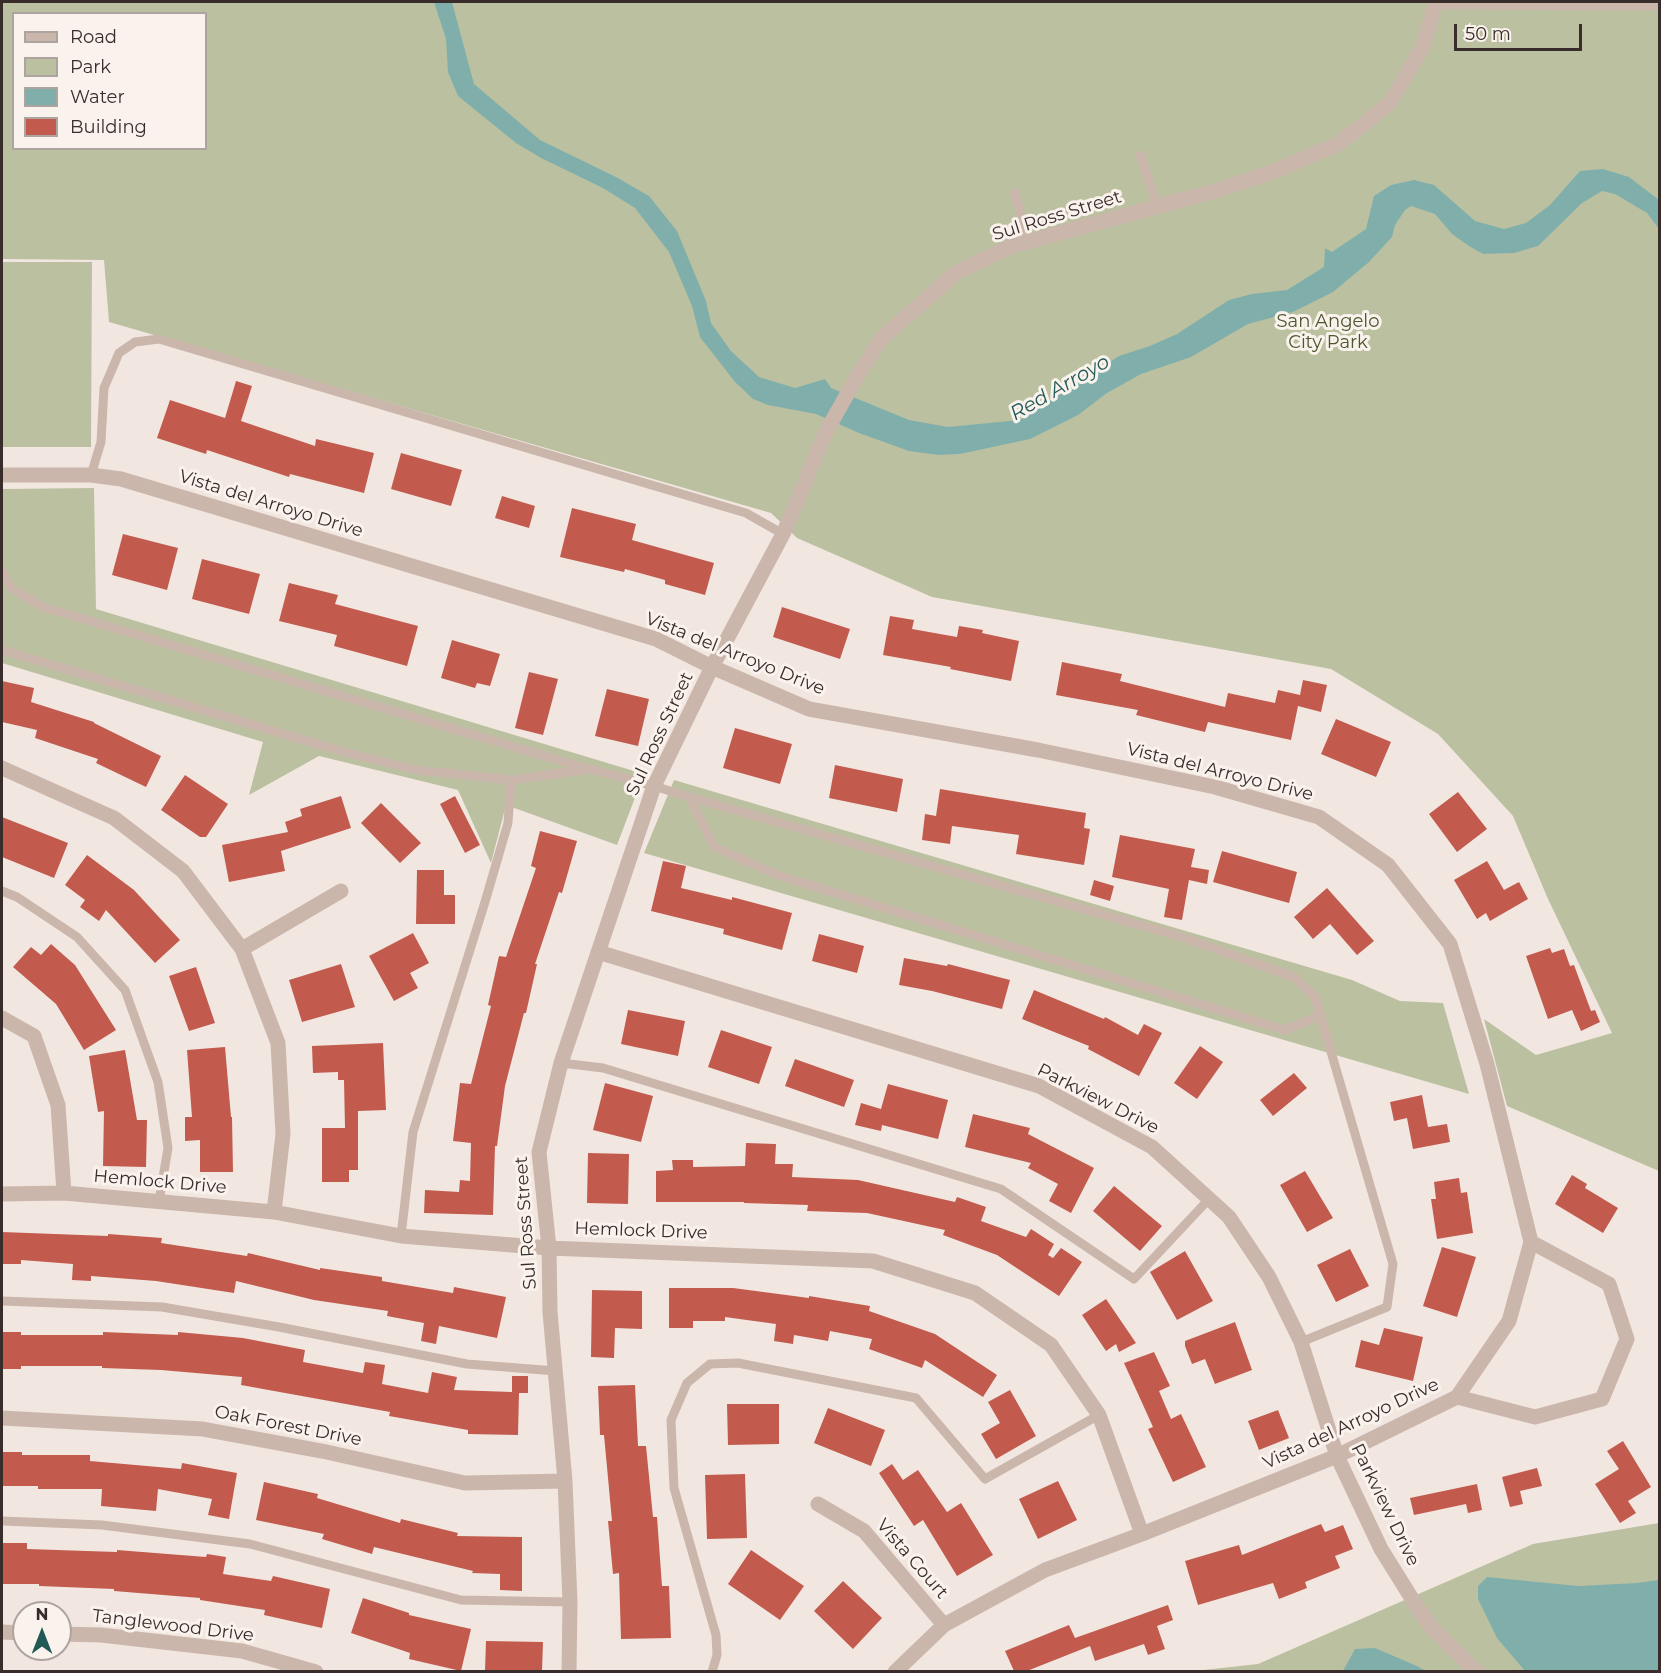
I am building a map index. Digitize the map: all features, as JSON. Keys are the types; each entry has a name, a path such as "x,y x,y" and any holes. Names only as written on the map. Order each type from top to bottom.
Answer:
{"street":[{"name":"Sul Ross Street","path":"569,1671 570,1602 566,1480 550,1312 549,1248 539,1152 561,1063 654,786 712,667 783,534 827,430 882,338 957,272 1012,246 1222,189 1277,170 1338,144 1390,103 1422,48 1436,3"},
{"name":"Vista del Arroyo Drive","path":"2,476 91,475 121,479 656,639 712,667 809,709 1038,750 1215,787 1319,817 1388,865 1450,944 1487,1064 1531,1242 1509,1320 1457,1397 1337,1456 1045,1570 944,1625 895,1671"},
{"path":"2,768 114,818 183,871 242,949 278,1043 283,1134 274,1212"},
{"path":"242,949 341,891"},
{"name":"Parkview Drive","path":"598,952 1039,1086 1152,1147 1229,1217 1269,1277 1301,1342 1337,1456 1381,1549 1419,1610 1451,1649 1477,1671"},
{"path":"2,1018 34,1036 58,1105 64,1193"},
{"name":"Hemlock Drive","path":"2,1194 64,1193 274,1212 401,1236 549,1248 873,1260 975,1293 1051,1345 1099,1415 1142,1534"},
{"path":"1457,1397 1535,1417 1602,1399 1627,1339 1609,1284 1531,1242"},
{"name":"Oak Forest Drive","path":"2,1418 203,1429 465,1483 566,1480"},
{"name":"Vista Court","path":"818,1504 864,1531 944,1625"},
{"name":"Tanglewood Drive","path":"72,1634 101,1635 242,1651 316,1671"}],"lane":[{"path":"1436,3 1659,6"},
{"path":"1140,155 1158,207"},
{"path":"1014,193 1028,242"},
{"path":"91,475 101,442 104,388 119,353 135,342 159,339 746,513 783,534"},
{"path":"2,572 11,588 43,607 590,769 1182,937 1294,977 1315,997 1394,1264 1387,1307 1301,1342"},
{"path":"2,650 344,752 416,770 511,780 590,769"},
{"path":"401,1236 413,1132 508,823 511,780"},
{"path":"689,797 714,847 780,876 1285,1030 1321,1015"},
{"path":"2,891 17,897 77,937 125,990 158,1083 168,1148 159,1201"},
{"path":"561,1063 603,1068 1001,1189 1134,1279 1209,1199"},
{"path":"2,1301 162,1307 279,1327 467,1364 556,1371"},
{"path":"712,1671 717,1655 716,1635 674,1488 670,1420 687,1383 710,1364 738,1363 916,1398 985,1479 1099,1415"},
{"path":"2,1521 102,1525 250,1544 461,1600 570,1602"}],"green space":[{"name":"San Angelo City Park","path":"2,2 1659,2 1659,1171 1507,1106 1484,1019 1536,1055 1612,1033 1548,899 1513,816 1438,734 1331,669 932,597 797,538 771,513 109,322 104,260 2,259"},
{"path":"2,262 92,262 91,447 2,447"},
{"path":"94,488 96,609 644,774 617,845 506,805 491,863 458,790 319,756 249,795 263,742 2,663 2,489"},
{"path":"674,780 1352,980 1400,1001 1443,1003 1469,1094 644,853"},
{"path":"1659,1523 1659,1671 1185,1672 1258,1664 1533,1544"}],"water":[{"path":"434,2 452,2 474,84 540,140 616,177 649,196 677,231 706,301 711,323 731,351 759,377 795,388 825,379 831,388 909,420 948,427 1020,420 1119,356 1177,334 1229,300 1252,294 1287,290 1324,267 1325,248 1332,252 1366,229 1374,196 1391,185 1414,180 1434,185 1475,221 1504,229 1526,223 1550,205 1580,171 1603,169 1629,177 1659,200 1659,229 1647,213 1615,194 1602,191 1582,203 1538,246 1514,253 1483,254 1452,234 1435,214 1411,206 1405,210 1395,225 1392,237 1369,262 1333,292 1293,312 1248,324 1191,357 1141,374 1107,393 1078,415 1030,439 960,454 938,455 909,451 816,414 768,405 753,399 735,382 700,337 692,306 669,252 635,208 603,188 541,158 516,143 458,96 448,72 446,39"},
{"path":"1487,1577 1578,1586 1659,1580 1659,1671 1525,1671 1497,1638 1478,1599 1478,1586"},
{"path":"1375,1648 1426,1671 1343,1671 1355,1649"}],"building":[{"path":"236,381 252,386 241,421 315,446 316,439 374,453 364,493 290,474 289,477 207,450 206,454 157,438 170,400 225,418"},
{"path":"401,453 462,470 451,506 391,489"},
{"path":"502,496 535,506 529,528 495,518"},
{"path":"572,508 636,524 632,540 714,563 705,595 665,584 665,580 625,569 624,572 560,557"},
{"path":"123,534 178,548 167,590 112,575"},
{"path":"202,559 260,574 249,614 192,599"},
{"path":"289,583 338,595 335,604 418,626 407,666 334,646 337,635 279,621"},
{"path":"782,607 850,629 840,659 773,637"},
{"path":"890,616 914,620 912,629 957,637 959,626 983,630 982,633 1019,641 1011,681 883,655"},
{"path":"452,640 500,654 490,686 477,683 475,688 441,678"},
{"path":"1062,662 1122,674 1120,681 1225,707 1228,693 1275,703 1278,690 1300,695 1303,680 1327,685 1321,712 1298,706 1291,740 1208,722 1205,732 1136,715 1138,710 1056,695"},
{"path":"529,672 558,679 543,735 515,728"},
{"path":"2,681 34,688 31,702 94,722 161,756 146,787 96,763 98,759 35,738 37,730 2,722"},
{"path":"607,689 649,699 638,746 595,736"},
{"path":"1336,719 1391,742 1376,777 1321,754"},
{"path":"735,728 792,744 780,784 723,768"},
{"path":"835,765 903,779 897,812 829,798"},
{"path":"185,775 228,804 206,837 200,837 161,810"},
{"path":"940,789 1086,813 1084,828 1090,829 1084,865 1016,854 1019,835 952,826 950,844 922,840 925,814 936,816"},
{"path":"1458,792 1487,829 1457,852 1429,814"},
{"path":"341,796 351,828 281,851 285,871 229,882 222,845 288,832 285,822 302,816 300,809"},
{"path":"455,796 480,845 465,853 440,804"},
{"path":"381,803 421,843 400,863 361,823"},
{"path":"2,817 68,843 54,878 2,857"},
{"path":"540,831 577,841 562,893 559,892 535,964 537,964 526,1013 524,1013 505,1086 497,1146 495,1146 493,1215 424,1213 425,1190 459,1192 460,1180 470,1181 471,1143 453,1141 460,1083 471,1084 491,1006 488,1005 499,956 506,957 536,868 531,866"},
{"path":"1120,835 1195,849 1191,867 1209,870 1207,884 1189,880 1182,920 1164,917 1169,889 1112,877"},
{"path":"1222,851 1297,872 1289,903 1213,882"},
{"path":"87,855 134,890 180,940 155,963 106,910 99,921 80,907 85,900 65,885"},
{"path":"663,861 686,866 681,888 732,900 732,897 792,913 782,950 723,934 724,929 651,911"},
{"path":"1487,861 1504,890 1519,882 1528,899 1490,921 1486,913 1477,919 1454,880"},
{"path":"417,870 444,870 444,895 455,895 455,924 416,924"},
{"path":"1094,880 1114,886 1110,901 1090,895"},
{"path":"1327,888 1374,941 1357,955 1330,924 1313,939 1294,917"},
{"path":"413,933 429,963 410,973 418,988 394,1001 369,956"},
{"path":"819,934 864,946 857,973 812,961"},
{"path":"51,944 75,965 116,1030 84,1050 56,1004 13,967 31,947 41,955"},
{"path":"1550,948 1552,953 1564,949 1570,966 1574,965 1591,1011 1595,1010 1600,1022 1581,1031 1572,1010 1548,1019 1526,956"},
{"path":"904,958 947,966 948,964 1010,980 1002,1009 899,985"},
{"path":"341,964 355,1007 302,1022 289,980"},
{"path":"196,967 215,1023 189,1031 169,976"},
{"path":"1034,990 1104,1019 1105,1017 1138,1035 1144,1024 1162,1033 1139,1076 1088,1049 1089,1046 1022,1019"},
{"path":"628,1010 685,1021 678,1056 621,1044"},
{"path":"721,1030 772,1047 759,1084 708,1067"},
{"path":"383,1043 386,1110 358,1111 358,1170 349,1170 349,1182 322,1182 322,1128 345,1128 344,1080 338,1080 338,1072 313,1073 312,1046"},
{"path":"1200,1046 1223,1062 1197,1099 1174,1083"},
{"path":"225,1047 232,1117 233,1172 200,1172 200,1140 185,1141 185,1117 192,1117 187,1050"},
{"path":"125,1050 137,1120 147,1120 146,1167 103,1166 104,1111 98,1112 89,1056"},
{"path":"795,1059 854,1080 844,1107 785,1086"},
{"path":"1294,1073 1307,1088 1273,1116 1260,1100"},
{"path":"605,1083 653,1096 641,1142 593,1130"},
{"path":"888,1084 948,1100 938,1139 882,1125 881,1131 855,1125 861,1103 881,1109"},
{"path":"1422,1095 1428,1127 1447,1124 1450,1142 1413,1149 1407,1118 1394,1121 1390,1102"},
{"path":"973,1114 1030,1128 1028,1134 1094,1168 1071,1213 1049,1201 1058,1184 1028,1168 1031,1163 965,1147"},
{"path":"746,1143 776,1144 775,1164 793,1164 792,1177 858,1180 955,1202 957,1197 986,1207 981,1221 1026,1237 1031,1229 1054,1244 1048,1255 1053,1258 1061,1248 1082,1262 1059,1296 997,1255 943,1235 945,1230 867,1213 807,1211 808,1205 656,1202 656,1171 673,1170 672,1160 693,1160 693,1167 745,1166"},
{"path":"588,1153 629,1154 628,1204 587,1203"},
{"path":"1305,1171 1333,1218 1307,1232 1280,1185"},
{"path":"1572,1175 1587,1184 1585,1188 1618,1208 1603,1233 1555,1204"},
{"path":"1459,1178 1461,1193 1467,1192 1473,1233 1437,1239 1431,1199 1436,1199 1434,1182"},
{"path":"1114,1186 1162,1226 1140,1251 1093,1211"},
{"path":"2,1232 108,1236 108,1234 162,1238 161,1243 247,1256 248,1253 320,1270 320,1268 382,1277 382,1281 453,1293 454,1287 506,1297 497,1338 439,1326 436,1344 421,1341 424,1323 387,1316 388,1311 314,1300 236,1281 234,1293 156,1281 91,1276 91,1281 72,1280 73,1264 21,1260 21,1264 2,1264"},
{"path":"1442,1247 1476,1257 1457,1317 1423,1306"},
{"path":"1350,1249 1369,1286 1336,1302 1317,1265"},
{"path":"1185,1251 1213,1301 1177,1320 1150,1272"},
{"path":"669,1288 733,1288 809,1298 809,1296 870,1306 869,1311 935,1334 997,1375 983,1397 925,1360 922,1368 869,1349 872,1339 830,1331 828,1341 794,1335 793,1344 774,1341 776,1324 725,1317 725,1321 693,1321 693,1328 669,1328"},
{"path":"592,1290 642,1291 642,1329 615,1328 614,1358 591,1357"},
{"path":"1106,1299 1136,1343 1119,1352 1116,1344 1106,1351 1082,1315"},
{"path":"1235,1322 1252,1370 1215,1384 1205,1359 1192,1364 1185,1341"},
{"path":"1384,1328 1423,1337 1413,1381 1355,1367 1361,1340 1379,1345"},
{"path":"2,1332 21,1332 21,1335 103,1335 103,1332 178,1335 178,1332 243,1338 305,1350 303,1362 363,1373 365,1362 385,1365 382,1384 428,1393 432,1372 457,1377 454,1390 512,1392 512,1376 528,1376 528,1393 519,1393 518,1435 468,1434 468,1430 389,1416 390,1412 241,1385 242,1377 102,1368 102,1366 21,1366 21,1369 2,1369"},
{"path":"1154,1352 1170,1386 1159,1391 1171,1419 1181,1414 1206,1467 1173,1482 1148,1429 1153,1427 1124,1363"},
{"path":"635,1385 638,1446 646,1446 653,1517 657,1517 662,1586 669,1586 671,1638 621,1639 619,1573 613,1574 608,1521 612,1521 604,1435 600,1435 598,1386"},
{"path":"1010,1390 1036,1436 996,1459 981,1434 1000,1423 988,1402"},
{"path":"727,1404 779,1404 779,1444 728,1445"},
{"path":"828,1408 885,1430 871,1466 814,1443"},
{"path":"1278,1410 1289,1438 1259,1450 1248,1421"},
{"path":"1623,1441 1651,1487 1628,1501 1636,1513 1620,1523 1595,1484 1619,1469 1607,1451"},
{"path":"2,1452 22,1452 22,1455 90,1455 90,1461 181,1469 182,1463 237,1473 229,1519 208,1515 212,1499 158,1489 156,1511 101,1506 102,1489 38,1489 38,1486 2,1486"},
{"path":"892,1464 903,1480 918,1470 947,1512 961,1503 993,1555 957,1576 923,1520 914,1526 879,1473"},
{"path":"1537,1468 1542,1486 1520,1491 1523,1504 1510,1507 1502,1477"},
{"path":"745,1474 747,1538 707,1539 705,1475"},
{"path":"1058,1481 1077,1520 1038,1539 1019,1499"},
{"path":"264,1482 318,1494 317,1498 400,1523 401,1519 458,1533 457,1536 522,1537 522,1591 500,1590 500,1574 472,1573 473,1571 374,1547 372,1554 322,1539 324,1534 256,1520"},
{"path":"1477,1484 1482,1510 1468,1513 1466,1504 1414,1515 1410,1498"},
{"path":"1321,1524 1325,1532 1343,1525 1353,1549 1335,1556 1340,1568 1305,1582 1307,1588 1279,1599 1273,1583 1198,1605 1185,1561 1239,1545 1242,1555"},
{"path":"2,1543 27,1543 27,1549 117,1552 117,1550 206,1557 207,1554 226,1557 223,1574 271,1581 273,1576 330,1589 322,1628 264,1615 265,1610 200,1600 200,1598 114,1591 114,1589 2,1584"},
{"path":"751,1550 804,1586 780,1620 728,1584"},
{"path":"843,1581 882,1618 853,1649 814,1611"},
{"path":"363,1598 409,1613 409,1615 471,1629 461,1671 409,1659 410,1653 351,1633"},
{"path":"1168,1605 1173,1620 1157,1626 1165,1649 1148,1655 1144,1644 1095,1661 1090,1646 1027,1671 1014,1671 1005,1651 1069,1625 1075,1638"},
{"path":"486,1641 543,1642 542,1671 485,1671"}],"water label":[{"name":"Red Arroyo","path":"1060,388"}]}
